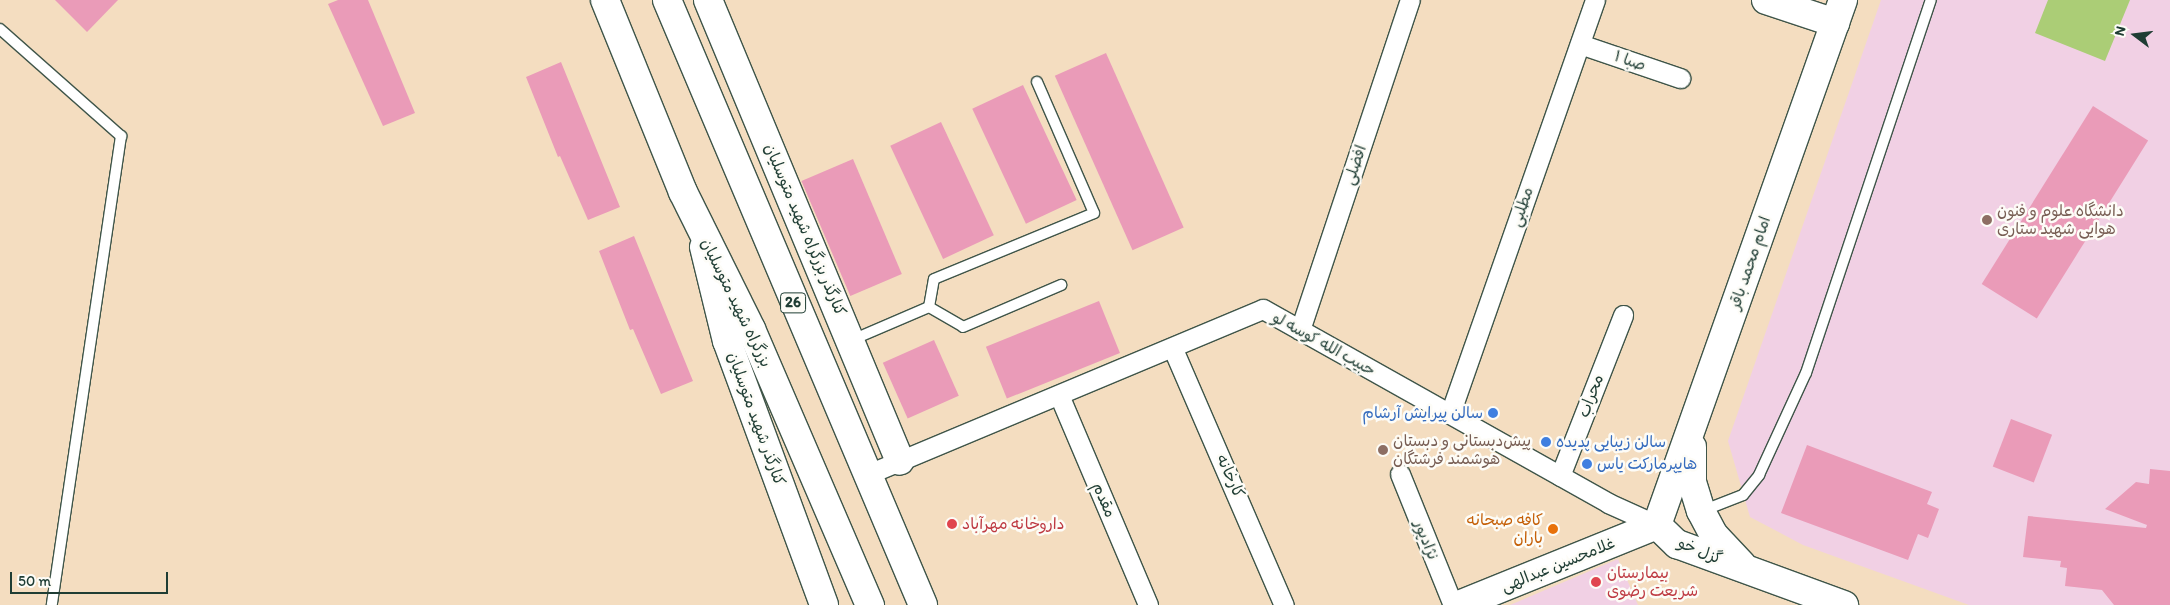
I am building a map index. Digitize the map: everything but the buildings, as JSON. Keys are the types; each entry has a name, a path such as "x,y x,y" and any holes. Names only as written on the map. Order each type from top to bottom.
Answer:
{"main road":[{"name":"بزرگراه شهید متوسلیان","path":"605,0 699,229 751,329 870,605"},
{"name":"26","path":"667,0 866,475 923,605"},
{"name":"کنارگذر بزرگراه شهید متوسلیان","path":"708,0 900,461"},
{"path":"1766,0 1839,12"},
{"name":"امام محمد باقر","path":"1657,525 1839,12"},
{"name":"کنارگذر شهید متوسلیان","path":"699,229 727,341 824,605"},
{"path":"1692,427 1692,482 1701,512 1713,534 1747,570"},
{"name":"گزل خو","path":"1657,525 1677,544 1844,605"},
{"name":"غلامحسین عبدالهی","path":"1459,605 1657,525"}],"street":[{"name":"افضلی","path":"1300,330 1410,0"},
{"name":"مطلبی","path":"1450,414 1595,0"},
{"name":"صبا ۱","path":"1580,44 1680,78"},
{"name":"حبیب الله کوسه لو","path":"866,475 1174,349 1263,309 1608,504 1657,525"},
{"name":"محراب","path":"1560,476 1623,315"},
{"name":"کارخانه","path":"1174,349 1284,605"},
{"name":"مقدم","path":"1059,396 1148,605"},
{"name":"نژادپور","path":"1400,474 1453,605"}],"lane":[{"path":"1701,512 1743,495 1759,475 1802,381 1932,0"},
{"path":"0,28 121,136 52,605"},
{"path":"929,307 934,279 1094,213 1037,82"},
{"path":"929,307 962,327 1061,285"},
{"path":"851,340 929,307"}],"shaded area":[{"name":"دانشگاه علوم و فنون هوایی شهید ستاری","path":"1881,0 2170,0 2170,605 1969,605 1803,545 1750,517 1728,441"},
{"name":"بیمارستان شریعت رضوی","path":"1618,559 1638,605 1510,605"}],"green space":[{"path":"2048,0 2130,0 2105,61 2035,33"}],"place":[{"name":"دانشگاه علوم و فنون هوایی شهید ستاری","path":"1987,220"},
{"name":"سالن پیرایش آرشام","path":"1493,413"},
{"name":"سالن زیبایی پدیده","path":"1546,442"},
{"name":"پیش‌دبستانی و دبستان هوشمند فرشتگان","path":"1383,450"},
{"name":"هایپرمارکت یاس","path":"1587,464"},
{"name":"داروخانه مهرآباد","path":"952,524"},
{"name":"کافه صبحانه باران","path":"1553,529"},
{"name":"بیمارستان شریعت رضوی","path":"1596,582"}]}
